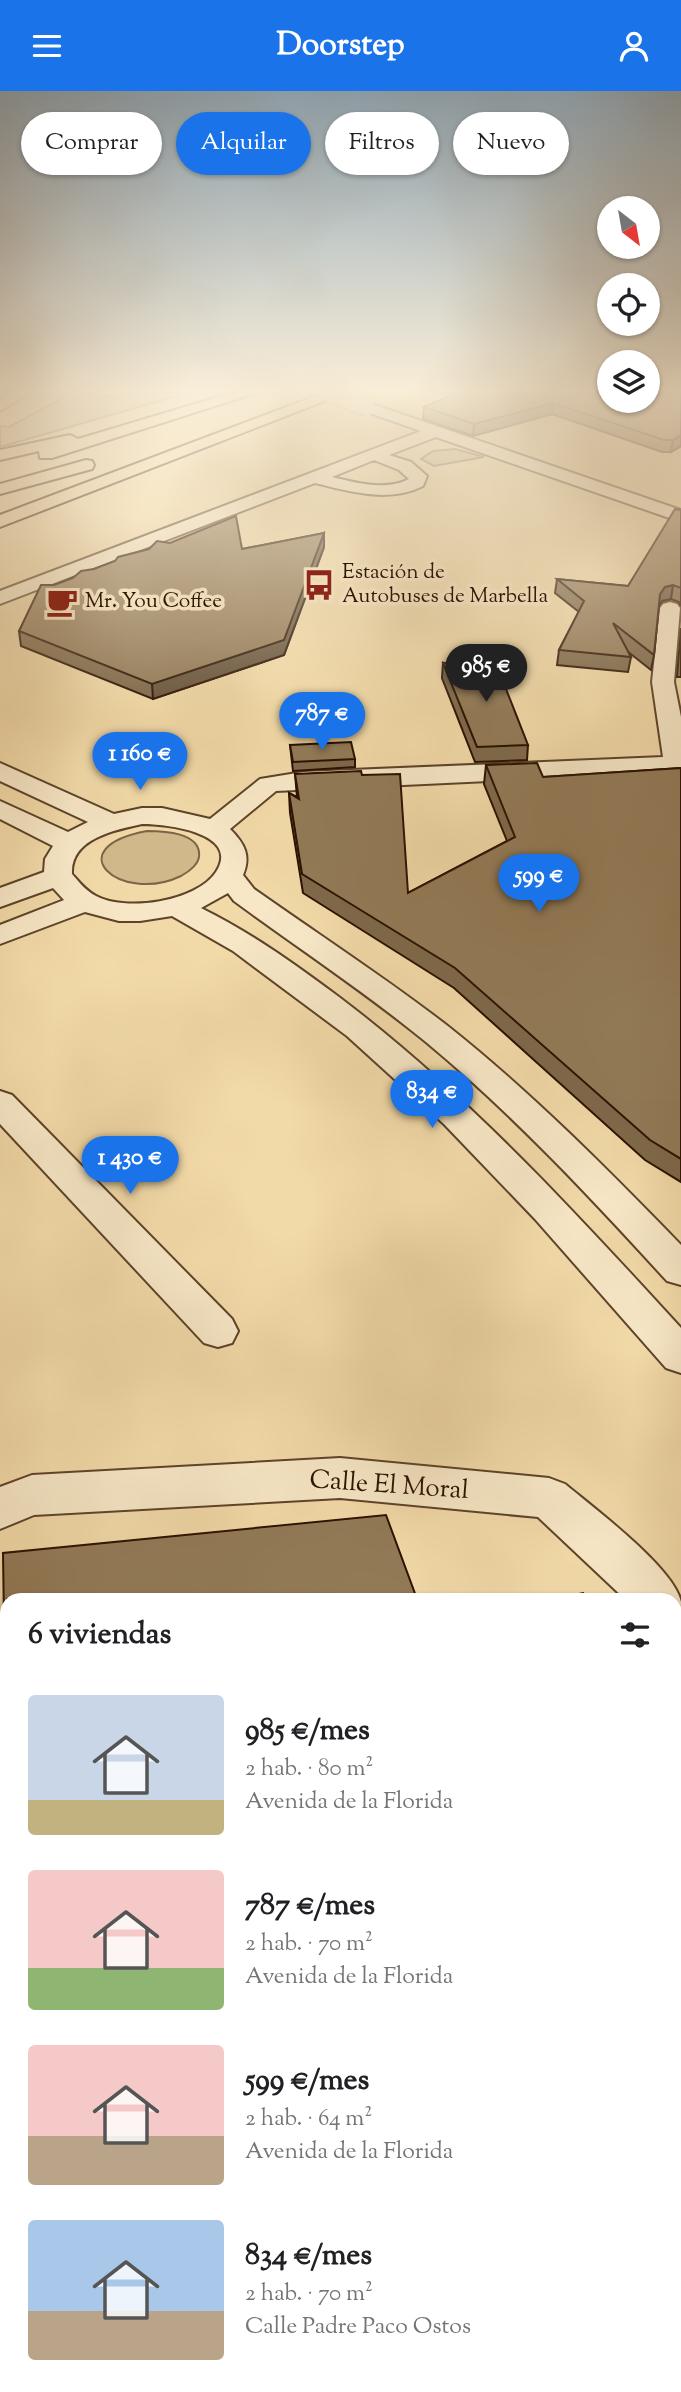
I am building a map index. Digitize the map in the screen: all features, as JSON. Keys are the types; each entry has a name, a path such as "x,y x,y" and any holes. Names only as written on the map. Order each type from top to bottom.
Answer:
{"highway":[{"path":"0,521 57,499"}],"street":[{"path":"0,598 260,499"},
{"path":"632,499 681,516"},
{"path":"214,829 269,785 317,779 679,764 663,683 670,608"},
{"path":"0,771 108,822"},
{"path":"0,809 69,843"},
{"path":"142,816 176,817 214,829 229,842 234,858 228,875 208,894 176,907 127,912 104,909 85,902 58,876 59,859 69,843 108,822 142,816"},
{"path":"228,875 244,895 402,1006 502,1090 547,1130 681,1270"},
{"path":"0,898 58,876"},
{"path":"0,935 85,902"},
{"path":"176,907 214,924 261,955 330,1006 436,1096 496,1153 681,1356"},
{"path":"0,1103 218,1331"},
{"name":"Calle El Moral","path":"0,1509 32,1495 340,1478 549,1498 637,1577 651,1593"}],"shaded area":[{"path":"147,831 188,838 198,849 197,863 181,876 158,883 137,884 119,879 107,871 102,860 105,849 120,839"}],"building":[{"path":"675,509 681,510 681,588 673,585 665,587 660,594 654,655 613,623 631,657 559,650 584,601 557,579 628,586"},
{"path":"236,516 242,549 324,533 284,640 152,684 19,631 41,585 54,585 73,578 81,571 149,549 157,541 170,543"},
{"path":"495,661 528,745 477,747 443,663"},
{"path":"351,742 355,759 293,762 290,745"},
{"path":"537,763 543,777 681,768 681,1159 650,1140 455,968 302,874 289,793 299,799 295,774 361,771 362,775 400,774 408,893 515,837 486,765"},
{"path":"386,1515 415,1593 4,1593 3,1553"}],"place":[{"name":"Estación de Autobuses de Marbella","path":"319,585"},
{"name":"Mr. You Coffee","path":"62,602"}]}
